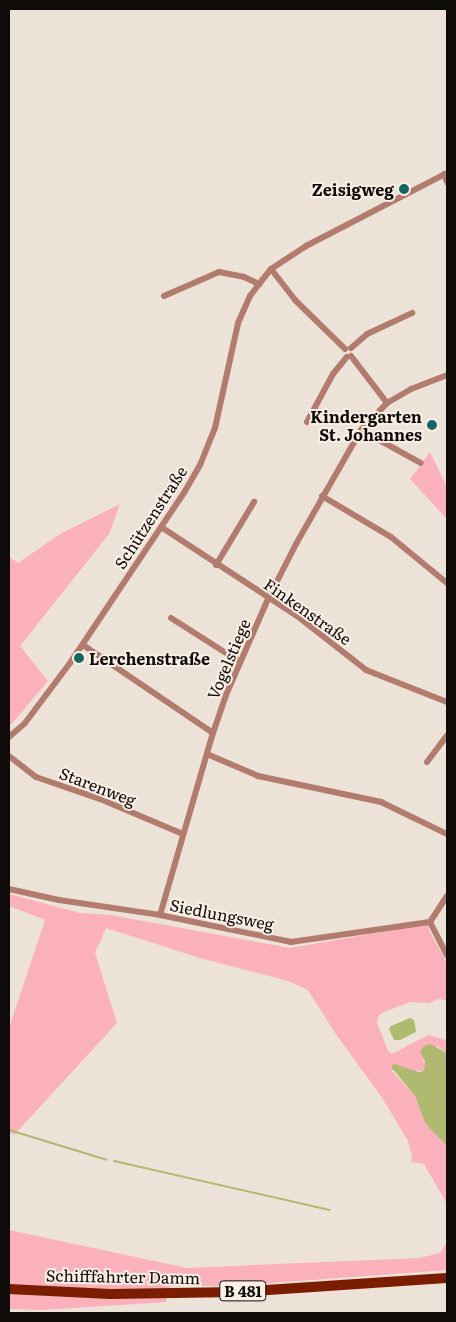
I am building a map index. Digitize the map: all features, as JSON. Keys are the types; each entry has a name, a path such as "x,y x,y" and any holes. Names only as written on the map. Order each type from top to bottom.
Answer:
{"main road":[{"name":"Schifffahrter Damm","path":"9,1289 110,1294 237,1292 447,1278"}],"street":[{"path":"446,174 447,182"},
{"name":"Schützenstraße","path":"9,737 30,716 82,645 185,491 209,445 238,323 250,296 259,284 272,269 306,246 446,174"},
{"path":"272,269 295,300 348,348"},
{"path":"164,296 219,272 244,277 259,284"},
{"path":"387,403 349,356 344,353 367,334 412,312"},
{"path":"307,422 333,374 349,356"},
{"name":"Vogelstiege","path":"160,915 213,733 240,662 268,599 322,496 361,430 387,403 411,389 447,375"},
{"path":"361,430 421,463"},
{"path":"322,496 391,537 447,582"},
{"path":"216,565 254,502"},
{"name":"Finkenstraße","path":"162,527 216,565 297,616 366,670 447,702"},
{"path":"171,618 240,662"},
{"path":"82,645 213,733"},
{"path":"427,762 447,735"},
{"path":"207,754 258,776 381,802 447,834"},
{"name":"Starenweg","path":"9,756 36,777 100,799 183,834"},
{"name":"Siedlungsweg","path":"9,890 59,900 160,915 291,942 430,922"},
{"path":"447,896 430,922 447,955"}],"shaded area":[{"path":"430,452 447,487 447,515 445,517 410,479"},
{"path":"120,504 109,534 20,646 48,681 9,727 9,557 18,563 60,534"},
{"path":"9,894 80,913 111,915 290,948 428,924 430,932 447,963 447,1001 439,999 429,1003 411,1002 379,1015 377,1022 388,1051 392,1054 428,1035 447,1040 447,1053 437,1046 422,1057 427,1068 425,1071 391,1070 415,1096 425,1123 447,1146 447,1204 424,1164 411,1162 412,1156 408,1141 383,1099 335,1033 308,990 288,981 200,958 106,928 95,953 117,1023 14,1135 9,1132 9,1028 45,920 9,906"},
{"path":"410,1018 414,1020 416,1032 400,1040 394,1040 389,1029 391,1026"},
{"path":"430,1044 447,1053 447,1146 425,1123 415,1096 391,1067 394,1064 419,1072 424,1071 425,1062 420,1051 424,1046"},
{"path":"9,1230 187,1268 419,1258 440,1253 447,1242 447,1270 231,1286 170,1286 166,1302 44,1310 9,1309"}],"waterway":[{"path":"9,1130 107,1160"},
{"path":"114,1161 330,1210"}],"place":[{"name":"Zeisigweg","path":"404,189"},
{"name":"Kindergarten St. Johannes","path":"432,425"},
{"name":"Lerchenstraße","path":"79,658"}]}
